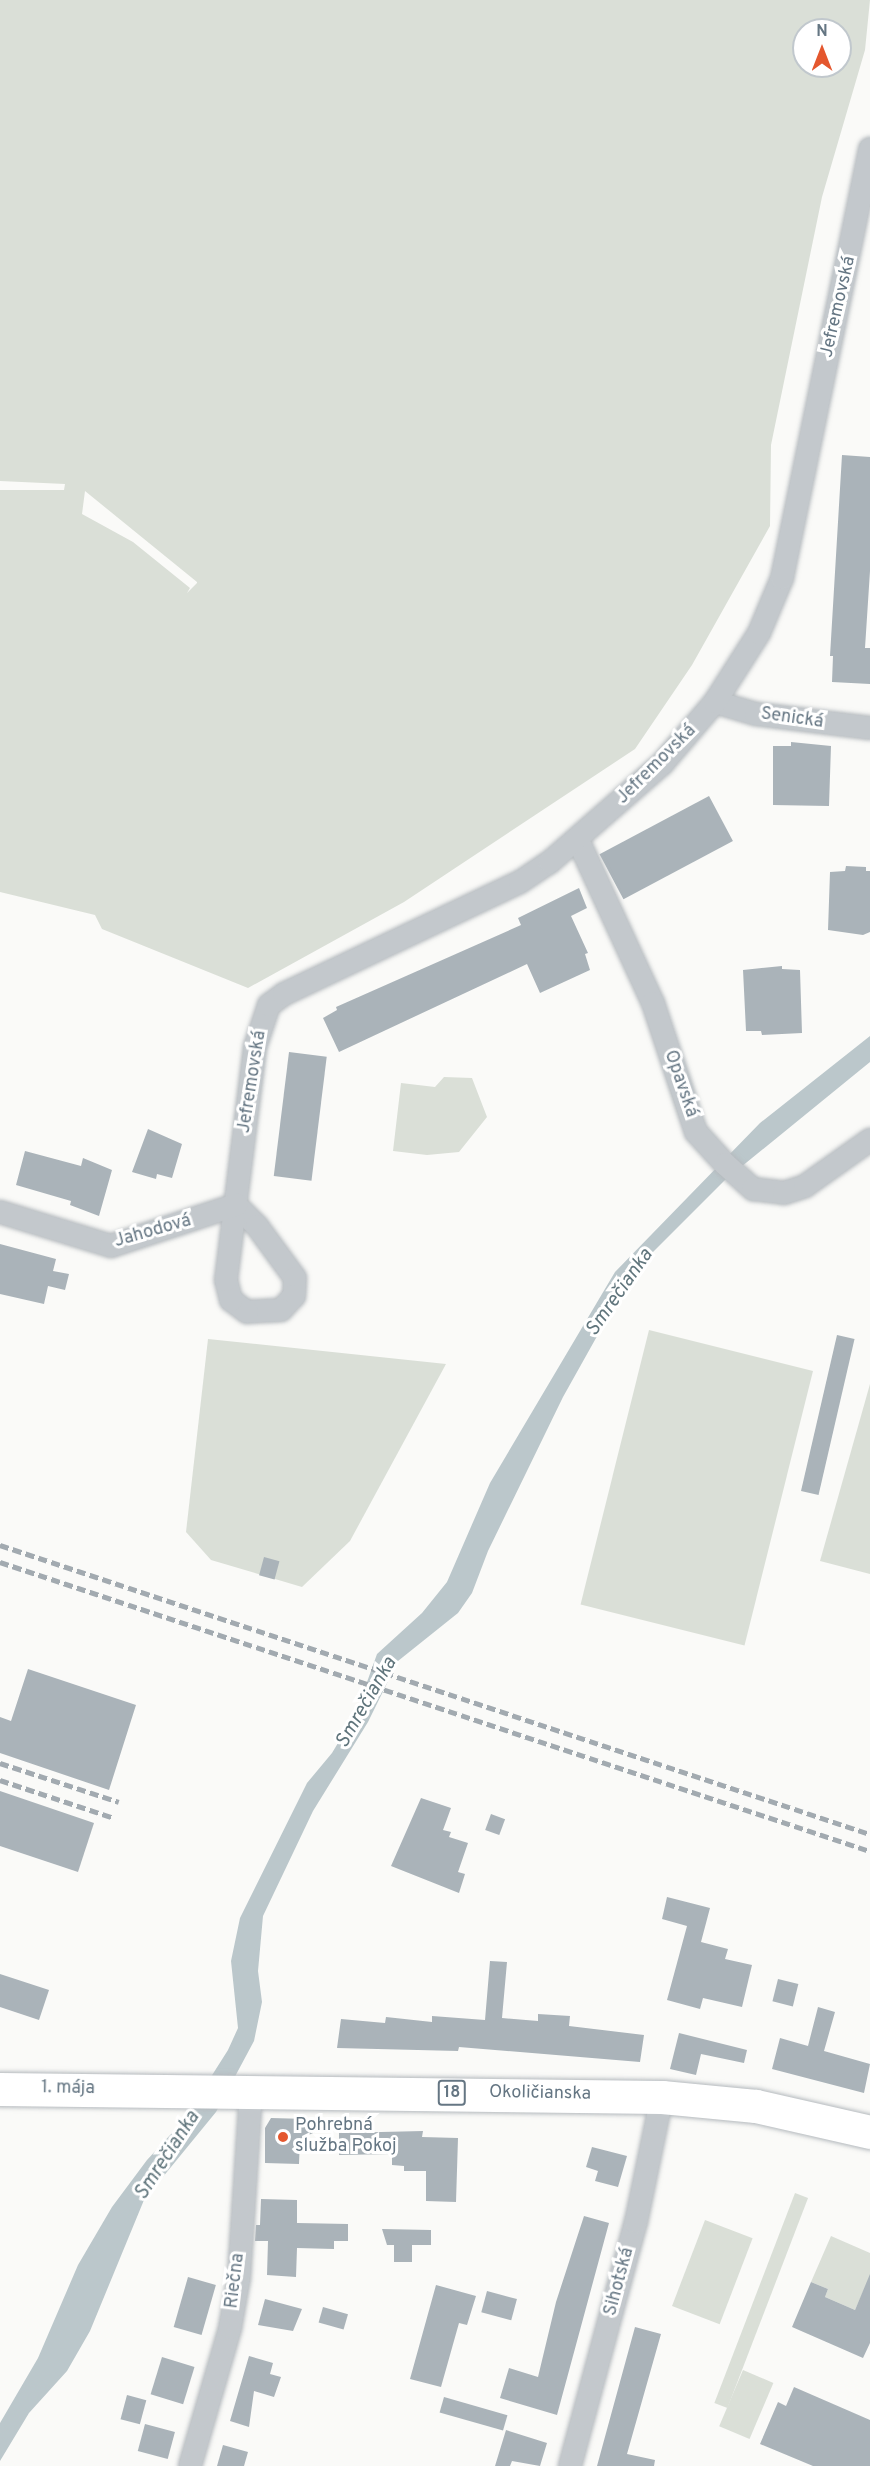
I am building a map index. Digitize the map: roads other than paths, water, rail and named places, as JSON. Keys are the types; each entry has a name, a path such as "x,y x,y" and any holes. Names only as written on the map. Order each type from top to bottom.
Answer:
{"main road":[{"name":"1. mája","path":"0,2089 135,2091"},
{"name":"Okoličianska","path":"135,2091 662,2097 756,2106 870,2132"}],"street":[{"name":"Jefremovská","path":"236,1205 255,1047 269,1005 284,994 520,882 578,840 662,764 715,702 759,633 782,578 870,149"},
{"name":"Senická","path":"715,702 756,714 870,728"},
{"name":"Opavská","path":"578,840 653,1003 696,1132 753,1189 784,1193 805,1186 870,1140"},
{"name":"Jahodová","path":"0,1212 111,1246 236,1205"},
{"name":"Riečna","path":"190,2466 230,2328 239,2277 247,2092"},
{"name":"Sihotská","path":"570,2466 636,2222 662,2097"}],"water":[{"name":"Smrečianka","path":"870,1036 870,1062 725,1180 646,1259 624,1288 563,1397 488,1551 472,1593 458,1613 398,1661 368,1722 313,1811 263,1916 258,1971 262,2002 254,2041 216,2112 144,2200 90,2331 67,2371 29,2413 0,2461 0,2423 38,2358 78,2265 112,2207 147,2160 183,2121 228,2050 238,2028 231,1961 240,1918 307,1783 332,1753 356,1713 377,1654 422,1613 447,1582 490,1483 615,1272 760,1123"}],"railway":[{"path":"0,1545 870,1834"},
{"path":"0,1562 870,1851"},
{"path":"0,1763 119,1802"},
{"path":"0,1780 114,1818"}],"place":[{"name":"Pohrebná služba Pokoj","path":"283,2137"}]}
